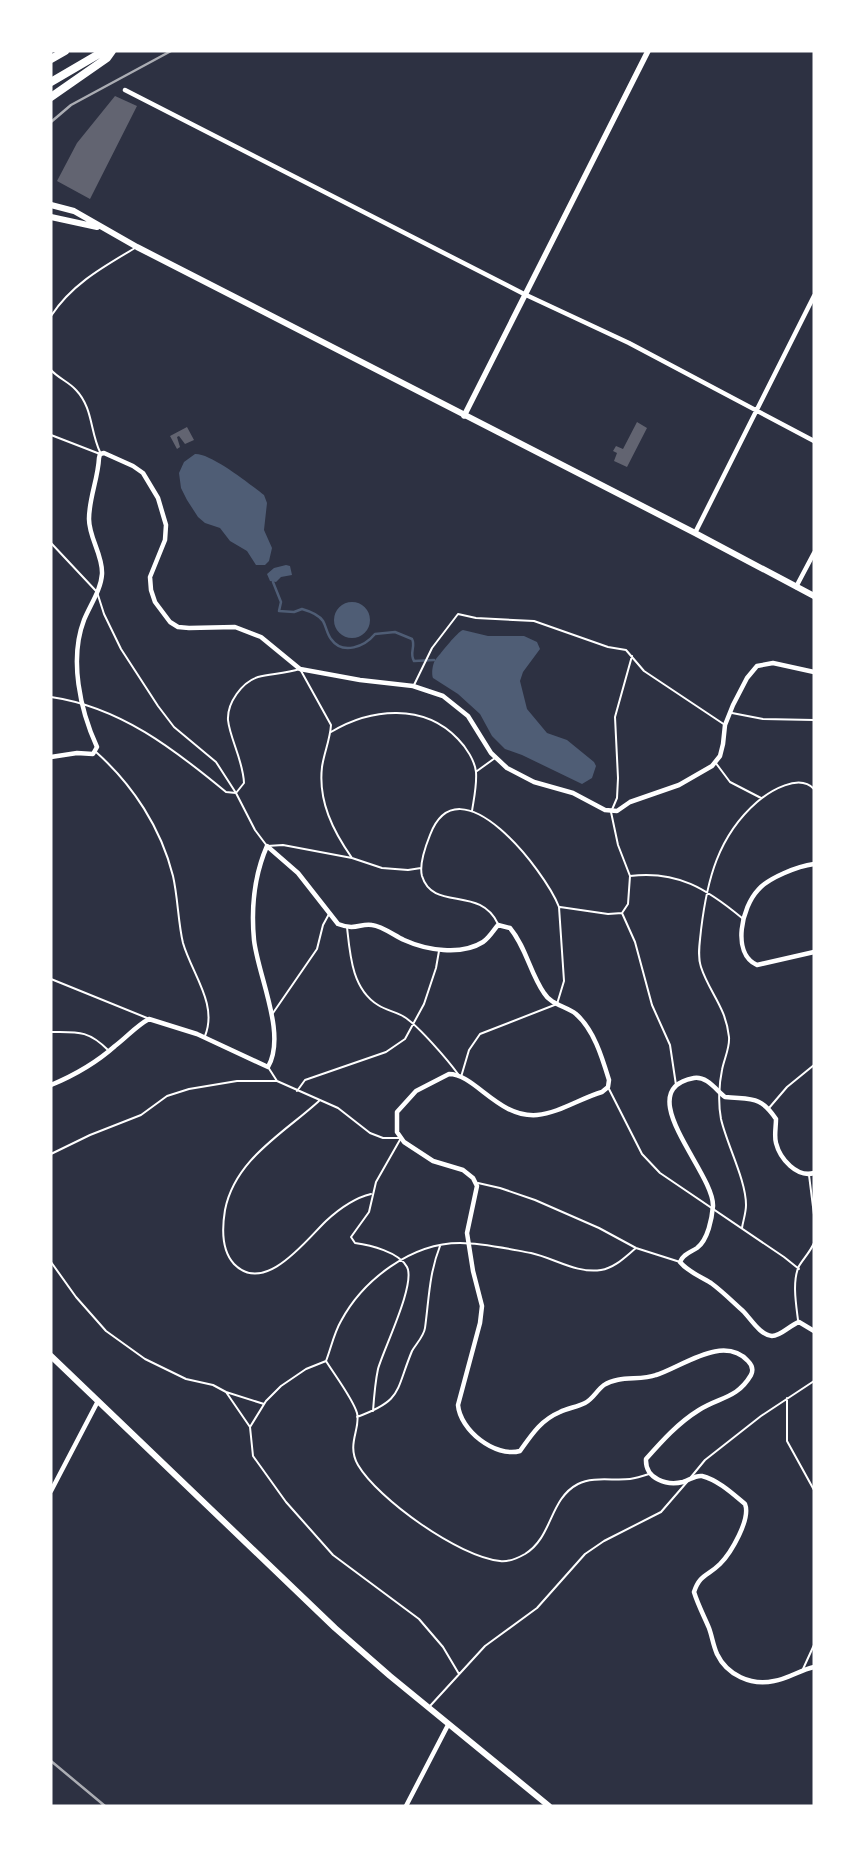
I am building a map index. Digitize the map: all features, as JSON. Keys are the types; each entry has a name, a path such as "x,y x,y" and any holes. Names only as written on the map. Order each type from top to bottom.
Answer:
{"highway":[{"path":"51,59 65,51"},
{"path":"51,82 104,51"},
{"path":"51,97 107,58 112,51"}],"main road":[{"path":"51,205 74,211 137,247 814,596"},
{"path":"51,217 103,228"},
{"path":"51,1356 335,1628 428,1708 549,1806"}],"street":[{"path":"464,416 648,51"},
{"path":"125,90 524,294 629,343 814,441"},
{"path":"695,533 814,296"},
{"path":"51,757 77,753 93,754 96,752 97,747 83,702 77,664 79,640 84,622 97,592 102,572 89,518 100,454 115,458 138,470 152,486 158,498 166,524 164,540 150,577 151,590 155,602 170,622 178,627 220,626 248,631 274,646 300,669 360,680 413,686 443,696 468,716 495,758 521,777 573,793 612,812 630,802 696,777 715,762 724,744 725,725 730,712 747,678 758,666 773,663 814,672"},
{"path":"796,587 814,553"},
{"path":"51,1085 70,1077 109,1051 139,1024 149,1019 165,1022 205,1037 268,1067 274,1051 275,1029 258,965 253,923 256,877 267,846 298,873 338,924 358,928 372,924 406,941 439,949 474,946 483,942 498,925 510,928 516,935 545,995 584,1022 602,1059 609,1080 608,1087 602,1092 548,1113 522,1114 503,1106 455,1074 439,1077 416,1090 397,1112 396,1124 401,1138 414,1150 433,1161 463,1170 475,1183 476,1197 467,1233 473,1271 482,1306 480,1323 458,1405 459,1415 478,1438 511,1453 520,1451 536,1427 560,1412 584,1404 604,1385 616,1380 656,1376 701,1356 720,1351 736,1353 750,1363 752,1373 741,1388 728,1398 700,1409 676,1427 646,1459 649,1474 658,1479 675,1483 700,1476 713,1480 745,1504 747,1508 744,1523 736,1541 720,1564 698,1581 694,1592 710,1629 716,1652 724,1666 735,1675 759,1682 775,1681 803,1669 814,1667"},
{"path":"814,864 802,866 770,880 758,888 748,903 744,920 744,952 750,962 757,966 814,952"},
{"path":"811,1174 798,1172 780,1154 776,1143 776,1119 769,1108 752,1098 725,1097 706,1080 696,1078 682,1081 670,1091 667,1103 682,1137 712,1192 713,1207 708,1232 700,1246 687,1253 680,1262 684,1268 712,1284 743,1311 763,1332 770,1336 776,1335 790,1324 799,1322 814,1331"},
{"path":"51,1491 98,1401"},
{"path":"406,1806 448,1724"}],"lane":[{"path":"51,316 60,303 86,278 137,247"},
{"path":"51,370 75,389 84,402 92,420 96,445 100,454"},
{"path":"51,435 100,454"},
{"path":"51,543 97,592 104,614 137,676 174,727 216,762 236,793 255,830 267,846 283,845 352,858 382,868 408,870 421,868"},
{"path":"413,686 429,654 458,614 476,618 534,621 608,647 626,650 644,671 725,725"},
{"path":"622,913 628,904 630,876 618,845 612,812 617,798 618,778 616,717 632,656"},
{"path":"236,793 244,783 244,768 228,719 232,703 244,686 257,678 300,669 331,725 322,768 323,797 330,822 352,858"},
{"path":"51,697 83,702 121,719 162,742 226,792 236,793"},
{"path":"330,733 344,724 364,718 385,713 408,712 428,718 450,730 463,744 476,772 472,811"},
{"path":"730,712 764,720 814,720"},
{"path":"96,752 109,763 134,794 162,840 173,876 183,943 207,1000 210,1015 205,1037"},
{"path":"476,772 495,758"},
{"path":"715,762 730,782 761,798"},
{"path":"742,1228 746,1207 745,1193 724,1135 720,1114 722,1071 730,1040 728,1026 720,1002 701,967 699,954 707,892 711,870 729,832 761,798 781,787 801,782 807,783 814,789"},
{"path":"461,1077 468,1050 480,1034 558,1004 564,981 559,907 532,860 510,838 472,811 454,809 442,815 431,833 421,868 422,877 429,888 440,896 467,899 481,904 491,913 498,925"},
{"path":"630,876 647,875 683,879 707,892 744,920"},
{"path":"559,907 608,914 622,913"},
{"path":"272,1014 317,949 323,925 330,912"},
{"path":"622,913 634,942 649,997 670,1045 676,1085"},
{"path":"347,927 350,957 357,982 364,992 379,1005 405,1017 412,1023 461,1077"},
{"path":"297,1091 305,1080 350,1066 397,1045 404,1039 424,1004 436,968 439,949"},
{"path":"51,979 149,1019"},
{"path":"51,1032 87,1034 96,1038 109,1051"},
{"path":"769,1108 787,1087 814,1065"},
{"path":"268,1067 277,1081"},
{"path":"51,1154 90,1135 141,1115 167,1096 189,1089 237,1081 277,1081 338,1108 370,1133 383,1138 401,1138 376,1182 369,1212 351,1240 384,1251 401,1260 408,1268 408,1282 378,1369 373,1411"},
{"path":"608,1087 642,1154 660,1172 713,1207 799,1269"},
{"path":"320,1101 258,1151 235,1181 228,1194 222,1226 225,1246 232,1262 238,1268 254,1273 272,1270 287,1261 328,1220 350,1203 358,1197 372,1194"},
{"path":"811,1174 814,1216"},
{"path":"475,1183 500,1188 535,1200 599,1228 636,1248 680,1262"},
{"path":"799,1322 796,1280 799,1269 814,1243"},
{"path":"250,1427 264,1404 281,1386 306,1369 326,1361 341,1321 364,1288 372,1280 401,1260 440,1246 470,1244 533,1254 584,1270 602,1270 616,1264 636,1248"},
{"path":"357,1417 388,1404 395,1396 414,1348 425,1330 432,1267 440,1246"},
{"path":"51,1262 76,1297 106,1331 145,1359 186,1379 213,1385 226,1392 264,1404"},
{"path":"326,1361 357,1417 353,1448 358,1464 370,1480 393,1502 423,1526 478,1555 500,1561 511,1560 524,1554 537,1544 546,1532 556,1505 565,1492 580,1482 632,1479 649,1474"},
{"path":"428,1708 485,1646 537,1608 585,1554 604,1541 661,1512 705,1460 787,1398 814,1381"},
{"path":"226,1392 250,1427 253,1456 286,1502 333,1555 418,1619 443,1646 459,1674"},
{"path":"787,1398 787,1442 814,1490"},
{"path":"803,1669 814,1644"}],"water":[{"path":"195,454 202,455 220,464 264,495 267,503 264,530 272,548 269,561 265,565 256,565 247,551 230,541 220,528 205,523 198,517 187,500 181,488 179,473 184,462"},
{"path":"290,566 292,575 281,577 276,582 270,581 267,574 274,568"},
{"path":"352,602 364,608 370,620 364,632 352,638 340,632 334,620 340,608"},
{"path":"463,630 488,636 524,636 537,642 540,649 523,672 520,681 527,709 547,733 567,740 594,762 596,766 592,778 582,784 522,755 505,749 492,736 480,714 458,694 433,678 432,671 435,660 453,638"}],"building":[{"path":"115,96 137,106 90,199 57,181 77,143"},
{"path":"637,422 647,428 627,467 614,461 617,453 613,451 616,446 623,449"},
{"path":"187,427 194,440 185,444 179,436 177,437 180,447 177,449 170,436"}],"waterway":[{"path":"273,582 281,602 279,611 294,612 302,609 311,612 323,621 328,635 336,644 342,647 348,648 360,645 375,634 395,632 412,639 414,661 434,660"}],"railway":[{"path":"51,122 71,105 171,51"},
{"path":"51,1761 105,1806"}]}
